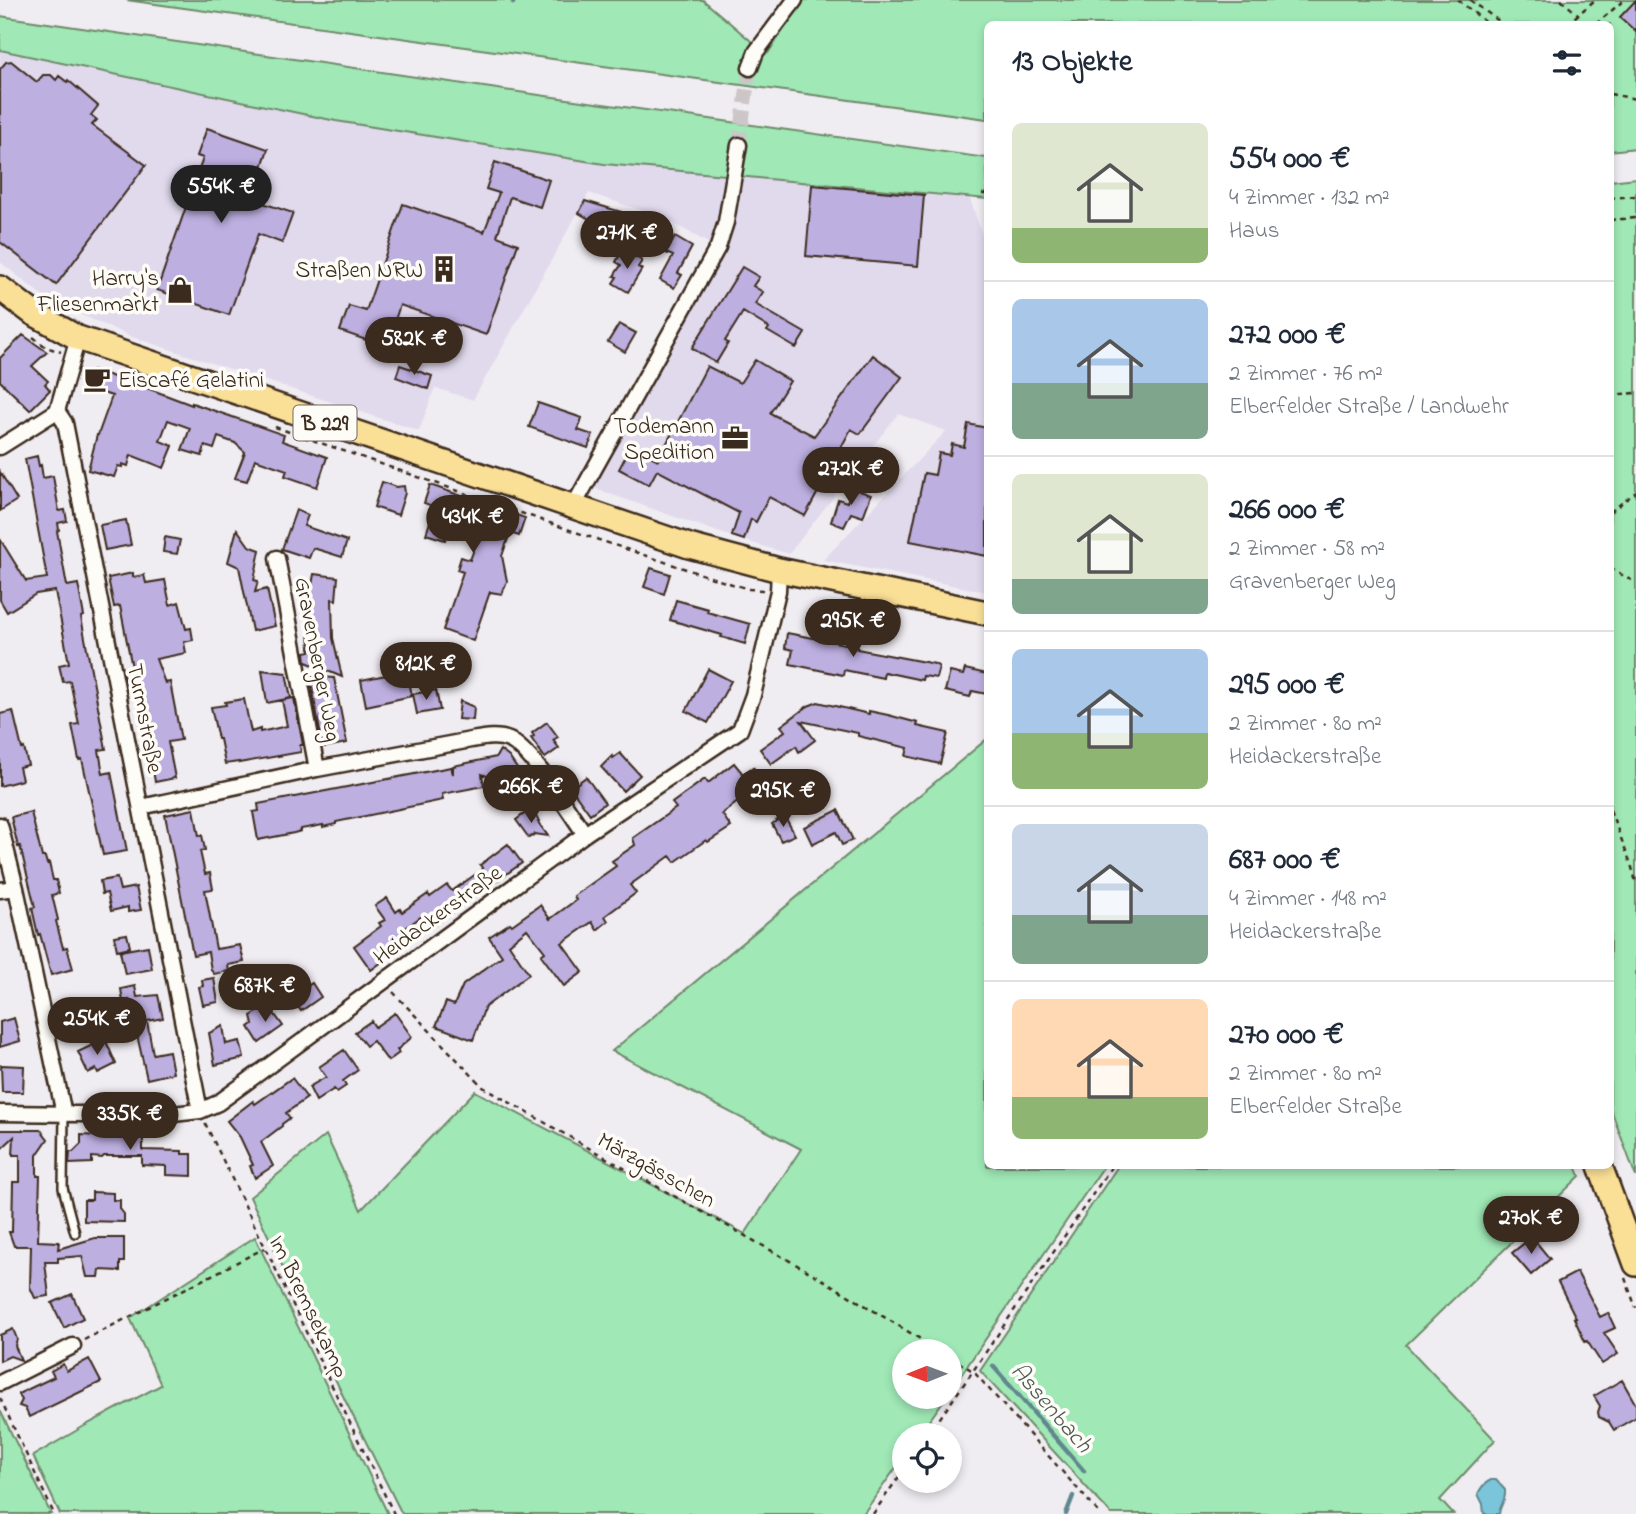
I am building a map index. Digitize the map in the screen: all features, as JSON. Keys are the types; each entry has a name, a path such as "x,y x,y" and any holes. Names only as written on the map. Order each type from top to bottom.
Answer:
{"main road":[{"name":"B 229","path":"0,288 33,313 78,338 690,546 779,570 984,612"},
{"path":"1601,1169 1636,1264"}],"street":[{"path":"750,68 757,52 795,0"},
{"path":"573,507 718,247 726,222 739,145"},
{"path":"0,447 57,411 78,338"},
{"name":"Turmstraße","path":"57,411 65,423 200,1111"},
{"name":"Gravenberger Weg","path":"277,558 317,769"},
{"name":"Heidackerstraße","path":"200,1111 218,1103 585,834 740,730 753,695 778,591 779,570"},
{"name":"Gravenberger Weg","path":"141,807 317,769 492,737 508,739 522,749 585,834"},
{"path":"0,825 64,1114"},
{"path":"0,890 16,888"},
{"path":"0,1113 164,1115 200,1111"},
{"path":"0,1383 74,1346"}],"lane":[{"path":"64,1114 63,1188 75,1233"}],"path":[{"path":"1458,0 1484,21"},
{"path":"1470,0 1499,21"},
{"path":"1561,0 1579,15"},
{"path":"1571,21 1595,0"},
{"path":"1600,21 1624,0"},
{"path":"1614,95 1636,99"},
{"path":"1614,198 1636,196"},
{"path":"1614,220 1636,218"},
{"path":"1614,395 1636,393"},
{"path":"1614,509 1636,492"},
{"path":"1614,570 1636,583"},
{"path":"1614,821 1636,882"},
{"name":"Märzgässchen","path":"383,982 483,1087 815,1275 920,1339"},
{"name":"Im Bremsekamp","path":"200,1111 394,1514"},
{"path":"936,1423 1110,1169"},
{"path":"74,1346 265,1248"},
{"path":"962,1364 973,1371 1100,1514"},
{"path":"0,1398 54,1514"},
{"path":"873,1514 892,1487"}],"shaded area":[{"path":"0,50 336,120 604,164 969,196 984,240 984,591 823,560 946,431 898,414 789,554 593,488 724,248 708,243 664,218 589,193 473,400 435,388 419,431 132,337 49,301 0,262"}],"green space":[{"path":"126,0 703,0 768,53 803,0 1636,0 1636,148 1614,151 1614,21 984,21 984,119"},
{"path":"0,16 984,158 984,199 604,164 336,121 0,50"},
{"path":"1636,178 1636,1177 1614,1118 1614,181"},
{"path":"984,741 984,1169 1102,1169 962,1373 962,1339 892,1339 892,1409 937,1409 928,1423 892,1423 892,1473 863,1514 402,1514 345,1400 250,1197 326,1135 361,1210 475,1091 745,1234 801,1149 612,1051"},
{"path":"1116,1169 1577,1169 1580,1176 1406,1345 1495,1440 1440,1500 1453,1514 1111,1514 980,1371"},
{"path":"255,1237 388,1514 60,1514 33,1456 161,1385 130,1318"},
{"path":"1,1412 51,1514 0,1514"}],"water":[{"path":"1496,1480 1505,1490 1499,1514 1484,1514 1478,1494 1483,1485"}],"building":[{"path":"1636,0 1636,32 1620,17"},
{"path":"11,61 37,82 43,75 51,75 56,80 59,76 67,82 68,80 98,106 91,115 97,120 92,125 146,165 56,285 0,242 0,69 6,62"},
{"path":"207,128 268,149 251,199 293,213 282,243 258,234 229,315 157,290 203,158 197,156"},
{"name":"Straßen NRW","path":"495,162 549,180 540,207 510,197 497,236 518,244 486,335 400,305 386,347 340,331 349,306 366,311 403,204 484,232 499,193 486,189"},
{"path":"812,185 924,195 918,266 806,256"},
{"path":"585,201 621,212 618,220 624,222 619,236 579,213"},
{"path":"675,237 692,247 678,273 682,275 674,288 660,280 673,256 666,253"},
{"path":"623,249 642,261 638,267 642,269 628,292 613,283 621,265 616,262"},
{"path":"742,267 759,277 753,286 763,292 755,304 805,333 796,348 767,331 769,328 743,312 725,341 728,343 716,363 692,348"},
{"path":"619,324 636,333 625,352 608,342"},
{"path":"23,335 47,352 32,366 48,381 45,384 50,390 30,410 0,381 0,358"},
{"name":"Todemann Spedition","path":"873,355 902,377 860,434 851,429 815,491 818,492 805,516 769,497 756,522 751,519 744,540 732,536 739,513 657,470 649,485 619,469 631,446 658,460 707,366 740,383 755,360 790,381 770,413 814,436"},
{"path":"400,365 432,376 428,389 396,377"},
{"path":"93,370 284,435 282,441 327,457 317,487 285,476 287,470 255,459 247,481 235,478 245,452 235,443 218,437 214,449 205,446 202,456 182,450 190,428 168,420 160,441 173,446 164,468 131,455 128,466 118,466 114,477 88,470 97,435 112,396 87,388"},
{"path":"538,403 582,418 578,430 593,435 588,448 529,427"},
{"path":"968,424 984,427 984,555 910,541 924,473 935,475 939,453 950,455 952,444 964,447"},
{"path":"37,456 43,478 53,476 59,511 65,510 67,521 58,523 57,531 67,586 78,584 84,616 81,617 106,749 99,750 103,774 111,772 127,851 103,855 72,725 79,724 70,681 63,682 59,665 69,663 55,591 36,594 7,612 0,600 0,539 26,581 47,578 25,459"},
{"path":"0,472 17,500 0,511"},
{"path":"382,482 396,487 404,486 405,493 398,515 374,507"},
{"path":"430,485 525,518 519,536 510,533 502,556 507,581 502,594 490,592 473,641 443,630 463,572 457,570 461,557 470,560 481,530 452,520 445,540 426,534 435,507 424,503"},
{"path":"852,488 871,495 863,517 851,513 844,527 831,522 838,499 847,502"},
{"path":"296,510 308,515 304,526 347,541 342,557 313,548 309,558 282,549"},
{"path":"126,520 131,545 105,550 100,525"},
{"path":"237,529 249,546 260,550 254,580 258,581 255,592 267,589 275,626 252,631 239,567 228,562"},
{"path":"165,537 180,540 177,554 163,552"},
{"path":"651,568 670,574 664,594 644,587"},
{"path":"133,573 133,577 144,575 146,583 165,580 170,605 179,602 186,629 191,628 193,640 184,642 186,653 156,659 165,683 170,682 181,740 168,742 175,778 155,782 149,746 145,746 120,606 114,607 108,578"},
{"path":"314,574 338,577 336,600 332,599 333,638 342,677 306,662 305,652 310,651 308,596"},
{"path":"676,600 750,624 745,644 670,620"},
{"path":"787,633 845,644 860,633 857,649 939,667 936,678 923,676 922,680 884,672 883,678 844,670 843,675 790,664 793,650 785,648"},
{"path":"406,664 412,696 366,706 361,680 391,674 390,668"},
{"path":"708,669 731,681 708,723 686,711"},
{"path":"965,669 984,673 984,693 972,691 970,697 945,691 950,672 963,675"},
{"path":"262,670 286,673 291,698 267,703"},
{"path":"310,676 334,678 347,743 325,747 324,742 322,743"},
{"path":"436,690 440,710 417,714 413,694"},
{"path":"294,698 303,745 300,745 301,752 225,764 211,707 244,699 251,732 260,729 260,732 287,726 282,700"},
{"path":"460,701 474,707 473,720 458,719"},
{"path":"818,702 869,714 869,711 888,715 918,723 917,726 948,733 940,764 906,756 908,748 858,736 858,733 801,721 815,740 799,752 796,746 771,764 760,749 785,731 781,726"},
{"path":"13,711 28,765 19,767 22,780 0,786 0,714"},
{"path":"547,722 558,737 553,740 559,748 545,758 531,738 534,736 532,733"},
{"path":"500,750 509,757 522,776 500,781 482,774 484,786 442,794 443,800 258,840 253,812 259,811 258,804 451,767 453,774 453,766 496,757"},
{"path":"620,753 640,775 623,791 601,767 612,756 613,758"},
{"path":"734,763 743,774 753,767 761,778 743,791 747,795 722,814 731,827 708,842 706,840 675,862 670,856 630,885 636,893 605,916 608,921 597,930 592,922 562,943 583,972 564,986 541,955 545,952 527,929 509,944 529,974 485,1007 473,1040 436,1026 446,1002 454,1005 463,985 502,956 489,937 540,905 550,919 576,900 574,896 616,866 612,861 635,845 633,838 676,808 672,803 705,779 708,783"},
{"path":"586,777 605,803 590,814 571,788"},
{"path":"194,809 199,836 202,835 205,850 200,851 205,874 210,873 213,889 205,890 216,949 240,945 244,962 228,965 229,971 214,974 208,952 193,955 165,815"},
{"path":"531,809 548,836 535,834 529,838 516,820"},
{"path":"838,810 853,840 842,845 836,832 812,844 804,827"},
{"path":"31,812 42,857 49,863 53,880 56,880 59,893 52,895 58,920 56,921 63,948 67,947 73,969 51,975 40,934 38,935 32,908 35,907 11,817"},
{"path":"784,815 795,835 781,841 772,824"},
{"path":"508,844 522,863 430,928 422,916 403,930 410,940 371,970 354,946 385,920 375,906 387,898 396,912 400,909 402,912 447,885 452,891 483,869 480,865"},
{"path":"117,878 120,890 136,887 141,910 128,912 128,907 111,911 107,893 102,894 100,881"},
{"path":"127,934 130,947 117,950 114,936"},
{"path":"148,946 152,969 125,974 120,951"},
{"path":"214,978 218,1002 203,1005 199,987 203,986 202,980"},
{"path":"312,983 321,997 301,1011 291,997"},
{"path":"135,986 137,997 158,995 163,1018 147,1021 153,1054 169,1051 173,1073 147,1079 129,1000 123,1002 121,989"},
{"path":"268,1005 283,1026 259,1043 249,1027 253,1024 251,1016"},
{"path":"395,1013 412,1037 397,1050 399,1053 388,1061 373,1041 366,1046 355,1032 371,1021 375,1027"},
{"path":"14,1018 20,1041 0,1047 0,1022"},
{"path":"223,1026 226,1044 240,1041 244,1058 215,1065 209,1033"},
{"path":"105,1039 116,1064 98,1073 96,1069 88,1073 78,1052"},
{"path":"344,1050 358,1070 343,1081 346,1086 337,1092 334,1089 316,1101 309,1087 326,1077 319,1067"},
{"path":"1,1065 24,1066 23,1092 2,1092"},
{"path":"292,1078 307,1098 286,1113 290,1118 261,1142 273,1166 255,1178 250,1166 253,1165 240,1137 227,1121 253,1101 255,1104"},
{"path":"0,1130 41,1130 48,1139 37,1155 37,1176 40,1176 38,1241 59,1242 58,1249 95,1238 124,1238 124,1262 120,1262 120,1271 100,1270 99,1277 87,1277 82,1256 45,1262 49,1296 35,1298 30,1287 31,1246 14,1246 9,1232 12,1232 13,1182 20,1182 20,1155 13,1155 14,1137 0,1150"},
{"path":"103,1131 143,1135 143,1150 182,1151 182,1154 192,1154 192,1176 166,1175 166,1166 142,1165 142,1156 92,1157 92,1163 69,1164 70,1152 81,1144 81,1135 102,1136"},
{"path":"92,1192 113,1193 113,1200 120,1200 124,1222 84,1221 84,1200 92,1200"},
{"path":"1527,1223 1536,1234 1527,1241 1517,1230"},
{"path":"1532,1237 1550,1259 1531,1275 1512,1253"},
{"path":"1577,1272 1600,1317 1608,1313 1615,1328 1604,1333 1618,1354 1602,1364 1587,1341 1585,1342 1558,1282"},
{"path":"72,1294 83,1318 64,1328 52,1303"},
{"path":"13,1329 17,1339 15,1346 21,1360 10,1356 0,1361 0,1335"},
{"path":"89,1359 101,1382 29,1417 25,1408 19,1406 22,1400 18,1394 54,1377 51,1371 63,1364 67,1371"},
{"path":"1622,1380 1636,1405 1636,1417 1614,1430 1609,1422 1599,1417 1600,1406 1594,1396"}],"waterway":[{"name":"Assenbach","path":"993,1366 1084,1471"},
{"name":"Assenbach","path":"1066,1514 1073,1496"}],"tunnel":[{"path":"739,145 750,68"}],"place":[{"name":"Straßen NRW","path":"444,269"},
{"name":"Harry's Fliesenmarkt","path":"180,290"},
{"name":"Eiscafé Gelatini","path":"97,379"},
{"name":"Todemann Spedition","path":"735,438"}]}
